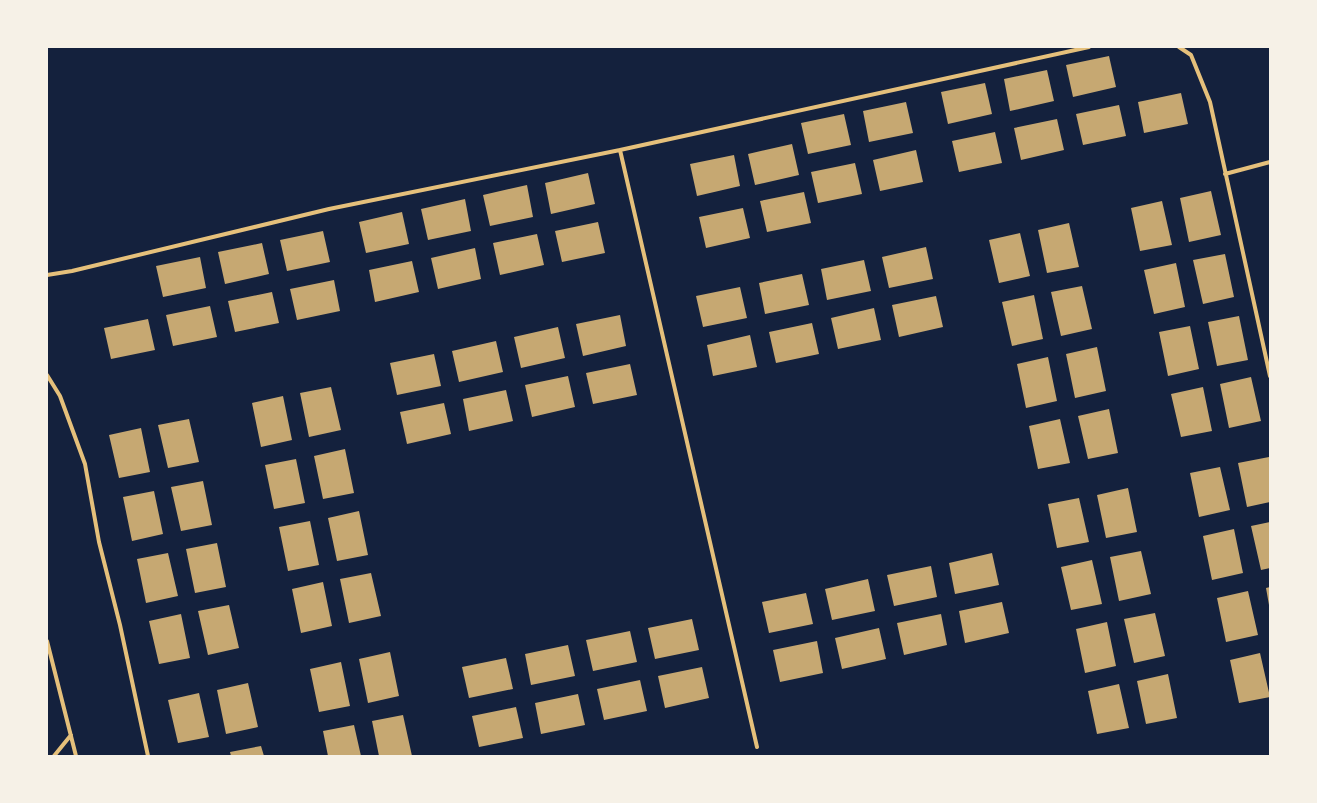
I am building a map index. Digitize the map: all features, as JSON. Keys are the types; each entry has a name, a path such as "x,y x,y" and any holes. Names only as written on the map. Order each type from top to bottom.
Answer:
{"street":[{"path":"47,275 72,271 329,209 620,150 1089,47"},
{"path":"1179,47 1191,55 1210,102 1270,376"},
{"path":"620,150 757,747"},
{"path":"1225,174 1270,162"},
{"path":"47,375 60,396 85,464 100,542 120,625 148,756"},
{"path":"47,641 76,756"},
{"path":"54,756 71,735"}],"building":[{"path":"1109,56 1116,87 1073,97 1066,65"},
{"path":"1047,70 1054,101 1010,111 1004,79"},
{"path":"985,83 992,114 948,124 941,92"},
{"path":"1181,93 1188,124 1144,133 1138,102"},
{"path":"906,102 913,133 869,142 863,111"},
{"path":"1119,105 1126,136 1083,145 1076,114"},
{"path":"844,114 851,145 808,154 801,123"},
{"path":"1057,119 1064,150 1021,160 1014,128"},
{"path":"995,132 1002,163 959,172 952,141"},
{"path":"792,144 799,175 755,185 748,154"},
{"path":"916,150 923,182 880,191 873,160"},
{"path":"734,155 740,186 697,196 690,164"},
{"path":"855,163 862,194 818,203 811,172"},
{"path":"588,173 595,204 551,214 545,183"},
{"path":"527,185 533,217 490,226 483,195"},
{"path":"1211,191 1221,235 1189,242 1180,198"},
{"path":"804,192 811,223 767,232 760,201"},
{"path":"465,199 471,231 428,240 421,209"},
{"path":"1162,201 1172,245 1140,251 1131,208"},
{"path":"743,208 750,238 706,248 699,217"},
{"path":"402,212 409,244 366,253 359,222"},
{"path":"598,222 605,253 562,262 555,231"},
{"path":"1069,223 1079,267 1047,273 1038,230"},
{"path":"323,231 330,262 287,271 280,240"},
{"path":"1020,233 1030,276 999,283 989,240"},
{"path":"537,234 544,265 500,275 493,243"},
{"path":"262,243 269,274 225,284 218,252"},
{"path":"926,247 933,279 889,288 882,257"},
{"path":"475,248 481,279 438,289 431,258"},
{"path":"1225,254 1234,297 1203,304 1193,260"},
{"path":"200,257 206,288 163,297 156,266"},
{"path":"864,260 871,291 827,300 821,269"},
{"path":"412,261 419,292 375,302 369,270"},
{"path":"1176,263 1185,307 1154,314 1144,270"},
{"path":"802,274 809,305 765,314 759,283"},
{"path":"334,280 340,311 297,320 290,289"},
{"path":"1082,286 1092,329 1061,336 1051,292"},
{"path":"740,287 747,318 703,327 696,296"},
{"path":"272,292 279,323 235,332 228,301"},
{"path":"1034,295 1043,339 1012,346 1002,302"},
{"path":"936,296 943,327 899,337 892,305"},
{"path":"210,306 217,337 173,346 166,315"},
{"path":"874,308 881,340 838,349 831,318"},
{"path":"620,315 626,346 583,356 576,324"},
{"path":"1239,316 1248,360 1217,366 1208,322"},
{"path":"148,319 155,350 111,359 104,328"},
{"path":"812,323 819,354 776,363 769,332"},
{"path":"1190,326 1199,369 1168,376 1159,332"},
{"path":"558,327 565,358 521,368 514,337"},
{"path":"750,335 757,367 713,376 707,345"},
{"path":"496,341 503,372 459,382 452,351"},
{"path":"1097,347 1106,391 1075,398 1066,354"},
{"path":"434,354 441,386 397,395 390,363"},
{"path":"1048,357 1057,401 1026,408 1017,364"},
{"path":"630,364 637,395 593,404 586,373"},
{"path":"568,376 575,407 532,417 525,385"},
{"path":"1251,377 1261,421 1229,428 1220,384"},
{"path":"331,387 341,430 309,437 300,393"},
{"path":"1203,387 1212,431 1181,437 1171,394"},
{"path":"506,390 513,421 469,431 463,399"},
{"path":"283,396 292,440 261,447 252,403"},
{"path":"444,403 451,434 407,444 400,412"},
{"path":"1109,409 1118,453 1088,459 1078,416"},
{"path":"189,419 199,462 168,468 158,425"},
{"path":"1060,419 1070,463 1038,469 1029,426"},
{"path":"141,428 150,472 119,478 109,435"},
{"path":"345,449 354,493 323,499 314,456"},
{"path":"1269,457 1270,502 1247,507 1238,463"},
{"path":"296,459 305,503 274,509 265,465"},
{"path":"1220,467 1230,510 1199,517 1190,473"},
{"path":"203,481 212,525 181,531 171,487"},
{"path":"1128,488 1137,532 1106,538 1097,495"},
{"path":"154,491 163,534 132,541 123,497"},
{"path":"1079,498 1089,542 1057,548 1048,504"},
{"path":"359,511 368,555 337,561 328,518"},
{"path":"310,521 319,565 288,571 279,527"},
{"path":"1270,522 1270,568 1261,570 1251,526"},
{"path":"1234,529 1243,573 1212,580 1203,536"},
{"path":"217,543 226,587 195,593 186,549"},
{"path":"1141,551 1151,594 1119,601 1110,557"},
{"path":"168,553 178,596 146,603 137,559"},
{"path":"992,553 999,585 955,594 949,563"},
{"path":"1092,560 1102,604 1071,610 1061,567"},
{"path":"931,566 937,597 894,606 887,575"},
{"path":"371,573 381,616 349,623 340,579"},
{"path":"868,579 875,611 832,620 825,589"},
{"path":"323,582 332,626 301,633 292,589"},
{"path":"1270,587 1270,605 1269,605 1266,588"},
{"path":"1248,591 1258,635 1226,642 1217,598"},
{"path":"806,593 813,624 769,633 762,602"},
{"path":"1002,602 1009,633 965,643 959,611"},
{"path":"229,605 239,648 208,655 198,611"},
{"path":"1155,613 1165,656 1134,663 1124,619"},
{"path":"181,614 190,658 159,664 149,621"},
{"path":"941,614 947,645 904,655 897,623"},
{"path":"692,619 699,650 655,659 648,628"},
{"path":"1107,622 1116,666 1085,673 1076,629"},
{"path":"879,628 886,659 842,669 835,638"},
{"path":"630,631 637,662 593,671 586,640"},
{"path":"817,641 823,673 780,682 773,650"},
{"path":"568,645 575,676 531,685 525,654"},
{"path":"390,652 399,696 368,703 359,659"},
{"path":"1260,653 1270,697 1239,703 1230,660"},
{"path":"506,658 513,689 469,698 462,667"},
{"path":"341,662 350,706 319,712 310,669"},
{"path":"702,667 709,698 665,708 658,676"},
{"path":"1168,674 1177,718 1146,724 1137,681"},
{"path":"640,680 647,711 604,720 597,689"},
{"path":"248,683 258,727 226,734 217,690"},
{"path":"1119,684 1129,728 1097,734 1088,691"},
{"path":"199,693 209,737 178,743 168,700"},
{"path":"578,694 585,725 541,734 535,703"},
{"path":"516,707 523,738 479,747 472,716"},
{"path":"403,715 412,756 379,756 372,721"},
{"path":"354,725 361,756 328,756 323,731"},
{"path":"261,746 264,756 231,756 230,752"}]}
